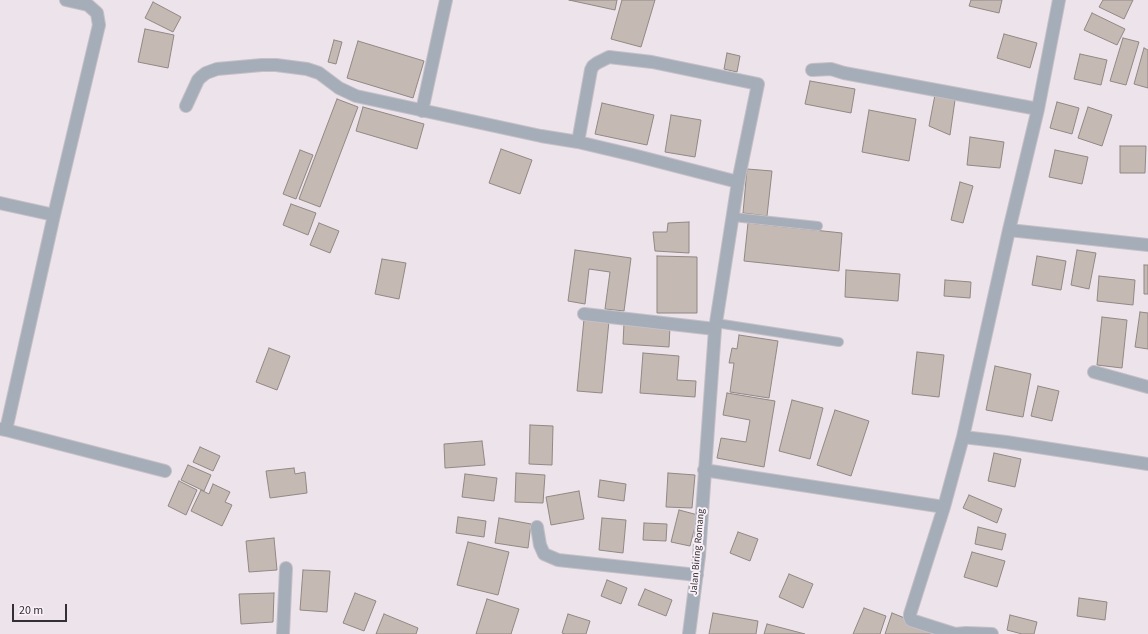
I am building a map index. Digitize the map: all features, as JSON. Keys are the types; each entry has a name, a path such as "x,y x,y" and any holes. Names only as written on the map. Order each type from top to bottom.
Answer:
{"street":[{"path":"66,0 88,5 97,12 99,25 3,429 165,471"},
{"path":"422,111 446,0"},
{"path":"992,634 955,634 911,620 910,614 944,507 963,437 1009,230 1038,109 1059,0"},
{"name":"Jalan Biring Romang","path":"578,142 591,70 597,63 609,57 652,62 758,84 738,182 716,326 697,575 689,634"},
{"path":"186,106 198,80 206,73 217,69 262,65 276,65 307,69 319,73 339,88 351,94 422,111 541,136 578,142 738,182"},
{"path":"812,70 831,69 844,73 1038,109"},
{"path":"0,203 54,215"},
{"path":"1009,230 1148,245"},
{"path":"584,314 716,326"},
{"path":"1094,372 1148,387"},
{"path":"963,437 1006,442 1148,464"},
{"path":"704,470 944,507"},
{"path":"537,527 540,545 544,554 558,560 697,575"},
{"path":"283,634 286,568"}],"lane":[{"path":"733,217 818,226"},
{"path":"716,326 839,342"}],"building":[{"path":"569,0 617,0 615,10"},
{"path":"622,0 655,0 641,47 611,39"},
{"path":"971,0 1002,0 999,13 969,6"},
{"path":"1103,0 1133,0 1124,19 1099,7"},
{"path":"153,2 181,17 173,32 145,18"},
{"path":"1092,13 1125,29 1117,45 1084,30"},
{"path":"145,29 174,35 168,68 138,62"},
{"path":"1004,34 1037,43 1030,68 997,58"},
{"path":"1123,38 1139,42 1126,85 1110,81"},
{"path":"334,40 342,42 336,64 328,62"},
{"path":"358,41 424,61 413,98 347,78"},
{"path":"1144,48 1148,50 1148,88 1134,84"},
{"path":"727,53 740,56 737,72 724,69"},
{"path":"1080,54 1107,60 1101,85 1074,79"},
{"path":"810,81 855,89 851,113 805,104"},
{"path":"935,95 955,100 950,135 929,126"},
{"path":"337,99 358,107 320,207 299,199"},
{"path":"1057,102 1079,108 1072,134 1050,128"},
{"path":"602,103 654,115 647,145 595,134"},
{"path":"363,107 424,124 417,149 356,131"},
{"path":"1088,107 1112,115 1102,146 1078,138"},
{"path":"869,110 916,119 909,161 862,152"},
{"path":"671,115 701,120 695,157 665,152"},
{"path":"970,137 1004,142 1000,168 967,165"},
{"path":"1120,146 1146,146 1145,173 1120,173"},
{"path":"501,149 532,160 520,194 489,183"},
{"path":"300,150 313,155 296,199 283,194"},
{"path":"1055,150 1088,157 1082,184 1049,177"},
{"path":"747,169 772,171 767,216 743,213"},
{"path":"960,182 973,186 963,223 951,220"},
{"path":"291,204 316,213 308,235 283,225"},
{"path":"689,222 689,253 655,251 653,232 667,232 668,223"},
{"path":"319,223 339,231 330,253 310,245"},
{"path":"748,223 842,233 839,271 744,261"},
{"path":"575,250 631,258 624,311 605,309 610,272 589,269 585,304 568,301"},
{"path":"1077,250 1096,253 1089,289 1071,285"},
{"path":"657,256 697,257 697,313 657,313"},
{"path":"1037,256 1066,261 1061,290 1032,285"},
{"path":"382,259 406,263 399,299 375,294"},
{"path":"1144,265 1148,265 1148,294 1144,294"},
{"path":"846,270 900,274 898,301 845,297"},
{"path":"1099,276 1135,280 1133,305 1097,301"},
{"path":"945,280 971,282 970,298 944,296"},
{"path":"1140,312 1148,313 1148,349 1135,347"},
{"path":"1102,317 1127,320 1122,368 1097,365"},
{"path":"584,319 609,321 602,393 577,391"},
{"path":"624,323 670,326 669,347 623,344"},
{"path":"739,335 778,341 769,398 730,392 734,363 729,363 732,348 737,349"},
{"path":"269,348 290,356 277,390 256,382"},
{"path":"917,352 944,355 939,397 912,394"},
{"path":"643,353 679,356 677,380 696,381 695,397 640,393"},
{"path":"995,366 1031,374 1023,417 986,410"},
{"path":"1038,386 1059,391 1052,421 1031,416"},
{"path":"727,393 775,401 764,467 717,458 721,438 746,442 750,420 723,415"},
{"path":"792,400 823,408 810,459 779,451"},
{"path":"835,410 869,421 851,476 817,465"},
{"path":"530,425 553,426 552,465 529,464"},
{"path":"482,441 485,465 445,468 444,444"},
{"path":"200,447 220,456 213,471 193,462"},
{"path":"994,453 1021,459 1015,487 988,481"},
{"path":"188,465 211,475 204,491 181,480"},
{"path":"294,468 295,474 305,472 307,493 270,498 266,471"},
{"path":"516,473 545,475 543,503 515,502"},
{"path":"668,473 695,475 692,508 666,507"},
{"path":"465,474 497,478 494,501 462,497"},
{"path":"600,480 626,484 624,501 598,497"},
{"path":"179,481 197,490 186,515 168,506"},
{"path":"213,484 230,492 225,502 232,505 222,526 191,511 201,490 209,494"},
{"path":"579,491 584,519 551,525 546,497"},
{"path":"969,495 1002,509 997,523 963,508"},
{"path":"679,510 698,515 690,546 671,542"},
{"path":"458,517 486,521 484,537 456,533"},
{"path":"499,518 531,524 528,548 495,543"},
{"path":"602,518 626,520 623,553 599,550"},
{"path":"644,523 667,524 666,541 643,540"},
{"path":"978,527 1006,534 1002,550 975,544"},
{"path":"738,532 758,539 750,561 730,553"},
{"path":"274,538 277,570 249,572 246,541"},
{"path":"468,542 509,552 498,595 457,585"},
{"path":"972,552 1005,561 997,587 964,577"},
{"path":"303,570 330,571 327,612 300,610"},
{"path":"789,574 813,584 803,608 779,597"},
{"path":"607,580 627,588 621,604 601,596"},
{"path":"645,589 672,600 666,616 638,605"},
{"path":"274,593 273,622 241,624 239,594"},
{"path":"355,593 376,601 364,631 343,623"},
{"path":"1079,598 1107,602 1105,620 1077,616"},
{"path":"487,599 519,609 511,634 476,634"},
{"path":"864,608 886,616 880,634 853,634"},
{"path":"713,613 758,621 756,634 709,634"},
{"path":"892,613 935,630 934,634 885,634"},
{"path":"384,614 418,628 416,634 376,634"},
{"path":"568,614 590,621 586,634 562,633"},
{"path":"1010,615 1037,622 1034,634 1022,634 1007,630"},
{"path":"767,624 805,634 764,634"}]}
